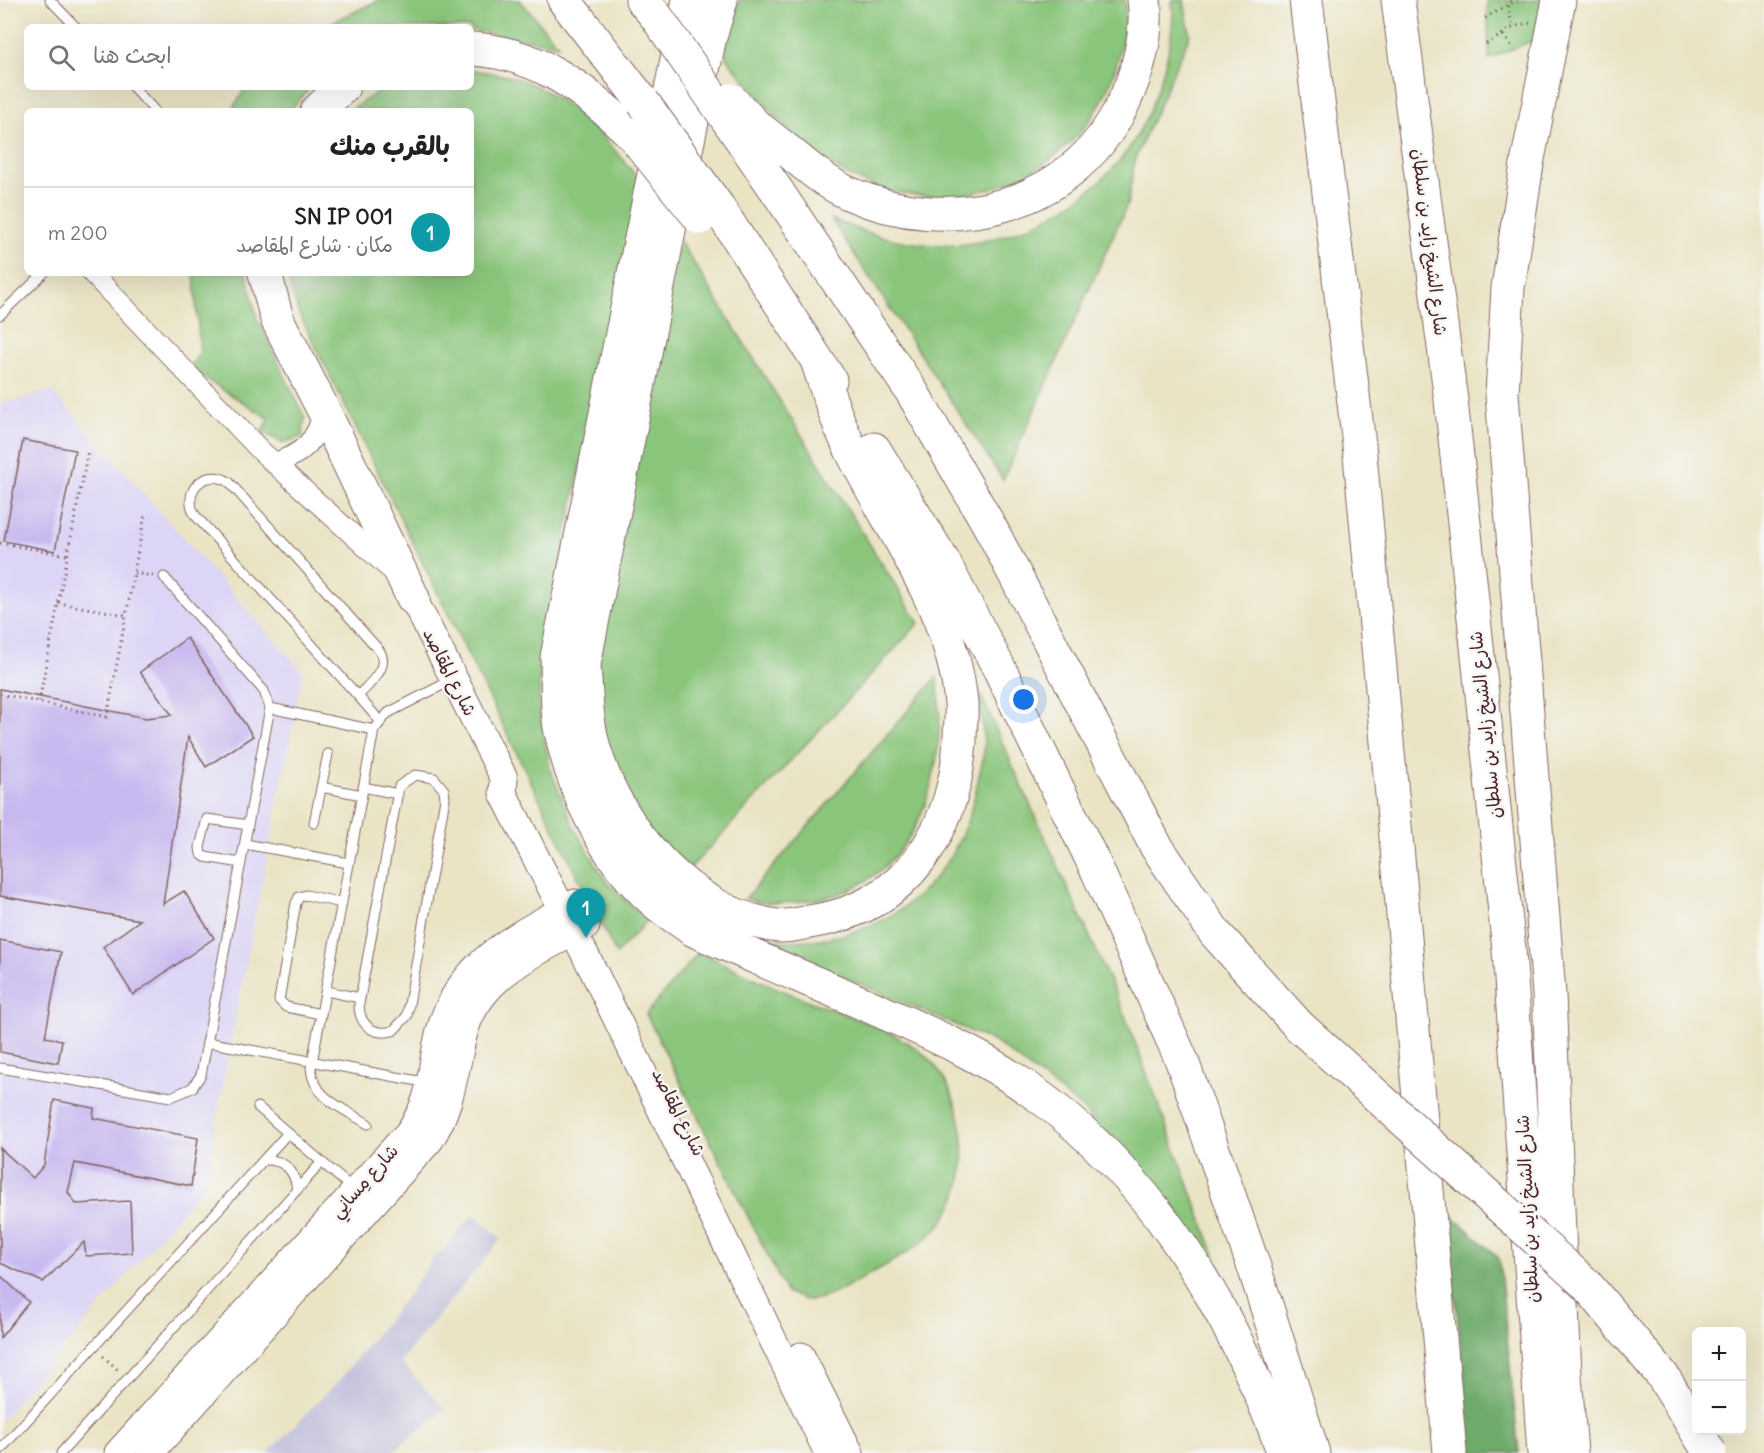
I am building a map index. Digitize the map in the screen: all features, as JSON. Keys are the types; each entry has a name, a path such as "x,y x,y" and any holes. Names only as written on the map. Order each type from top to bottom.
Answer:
{"highway":[{"path":"564,0 643,102 738,263 775,296 818,363 932,570 1000,670 1098,872 1182,1061 1255,1270 1313,1453"},
{"path":"689,0 557,657 559,725 576,787 598,832 632,879 708,902 729,929 963,1050 1020,1084 1084,1131 1141,1190 1200,1272 1245,1356 1284,1453"},
{"path":"666,891 653,855 607,781 594,748 586,707 584,663 671,220 719,0"},
{"path":"649,8 755,125 814,173 846,192 881,205 913,213 950,215 995,209 1032,195 1068,171 1095,147 1116,118 1132,85 1142,45 1144,0"},
{"path":"1306,0 1360,457 1450,1453"},
{"name":"شارع الشيخ زايد بن سلطان","path":"1398,0 1451,399 1509,950 1544,1453"},
{"path":"1559,0 1527,164 1510,278 1502,394 1549,994 1565,1376 1571,1453"},
{"path":"649,8 777,191 912,392 989,525 1156,846 1215,933 1299,1026 1586,1284 1662,1375 1710,1453"},
{"path":"474,49 513,55 550,68 598,102 709,212"},
{"path":"319,108 340,90"},
{"path":"267,276 277,319 324,411 412,598"},
{"path":"729,929 781,926 830,919 872,904 904,878 931,847 949,802 958,761 961,704 932,570"}],"street":[{"path":"95,276 273,463 372,550 412,598"},
{"path":"273,463 288,459 313,440 321,426 324,411"},
{"name":"شارع المقاصد","path":"412,598 504,778 512,779 518,785 557,860 574,918 666,1103 850,1453"},
{"name":"شارع مِسانِي","path":"150,1453 234,1343 364,1198 408,1133 423,1109 432,1083 442,1024 448,1006 469,975 496,949 574,918"},
{"name":"شارع مِسانِي","path":"364,1198 419,1155 440,1125 453,1090 465,1030 481,997 505,971 574,918"},
{"name":"شارع المقاصد","path":"666,1103 828,1453"},
{"name":"شارع مِسانِي","path":"118,1453 234,1343"}],"lane":[{"path":"50,0 73,24"},
{"path":"136,90 152,108"},
{"path":"0,315 41,276"},
{"path":"358,696 381,670 383,659 379,650 229,482 216,477 202,479 190,495 195,515 380,721"},
{"path":"0,1068 171,1097 186,1093 198,1082 270,708 264,691 164,577"},
{"path":"368,1124 322,1096 313,1082 312,1062 374,730 388,713 454,679"},
{"path":"270,708 374,730"},
{"path":"314,823 328,754"},
{"path":"421,774 434,778 440,784 445,798 406,1016 393,1031 379,1033 372,1030 361,1019 360,998 398,794 403,781 421,774"},
{"path":"321,787 398,794"},
{"path":"241,863 203,856 200,850 202,836 205,821 210,818 248,825"},
{"path":"245,844 350,863"},
{"path":"321,1014 286,1007 278,997 297,900 306,896 342,903"},
{"path":"326,991 360,998"},
{"path":"207,1042 432,1083"},
{"path":"258,1107 364,1198"},
{"path":"0,1450 288,1133"},
{"path":"264,1160 272,1160 288,1167 293,1173 297,1190"},
{"path":"62,1453 321,1162"}],"path":[{"path":"1511,0 1509,5 1514,25"},
{"path":"1485,18 1517,0"},
{"path":"1486,44 1503,35 1514,25 1534,22"},
{"path":"1503,35 1514,49"},
{"path":"39,702 88,450"},
{"path":"0,694 107,717 145,514"},
{"path":"0,543 67,555"},
{"path":"134,573 164,577"},
{"path":"58,603 126,615"}],"shaded area":[{"path":"52,391 303,672 218,1107 206,1184 0,1421 0,404"},
{"path":"474,1214 501,1239 400,1362 445,1409 391,1453 268,1453 341,1378 411,1291 434,1257 444,1250"}],"green space":[{"path":"379,0 520,0 558,45 474,31 474,24 329,24"},
{"path":"740,0 1125,0 1125,16 1117,63 1101,102 1077,136 1046,162 1010,181 971,193 931,196 890,191 850,176 813,151 780,121 723,54"},
{"path":"1172,0 1184,0 1190,35 1135,159 1128,203 1003,480 831,219 889,238 919,244 950,245 996,238 1018,231 1062,210 1100,181 1116,165 1146,119 1156,94 1170,43"},
{"path":"1487,0 1542,0 1534,40 1489,59"},
{"path":"474,70 503,75 547,92 582,117 613,148 640,181 540,660 539,710 551,772 575,829 606,881 647,921 616,954 298,311 288,276 474,276 474,108 354,108 380,90 474,90"},
{"path":"244,90 308,90 292,108 233,108"},
{"path":"680,241 919,623 684,875 657,850 603,746 598,665"},
{"path":"194,276 247,276 257,318 305,418 302,437 282,443 262,431 270,419 188,368 200,353"},
{"path":"937,677 940,712 938,748 932,784 920,817 903,846 880,871 850,889 813,900 796,902 771,903 745,899"},
{"path":"978,689 1122,1008 1229,1292 1170,1207 1081,1107 995,1042 730,928 785,941 828,938 860,930 889,916 915,898 937,876 954,849 968,819 984,753"},
{"path":"699,952 774,987 868,1023 903,1040 930,1060 943,1077 953,1097 960,1119 963,1164 952,1207 933,1233 916,1246 889,1264 822,1298 807,1300 786,1292 646,1014"},
{"path":"1445,1209 1499,1258 1519,1453 1473,1453"}],"building":[{"path":"23,440 75,450 55,551 4,541"},
{"path":"187,638 253,736 206,767 188,737 163,904 184,891 214,938 133,995 103,947 140,920 0,896 0,689 146,718 172,715 140,672"},
{"path":"0,940 61,952 45,1037 62,1040 58,1063 0,1052"},
{"path":"54,1100 94,1108 93,1118 198,1138 191,1186 75,1163 68,1192 76,1204 130,1201 132,1253 86,1256 84,1242 43,1282 0,1263 0,1148 33,1178 44,1165"},
{"path":"0,1275 29,1302 0,1338"}],"place":[{"name":"SN IP 001","path":"586,938"}]}
